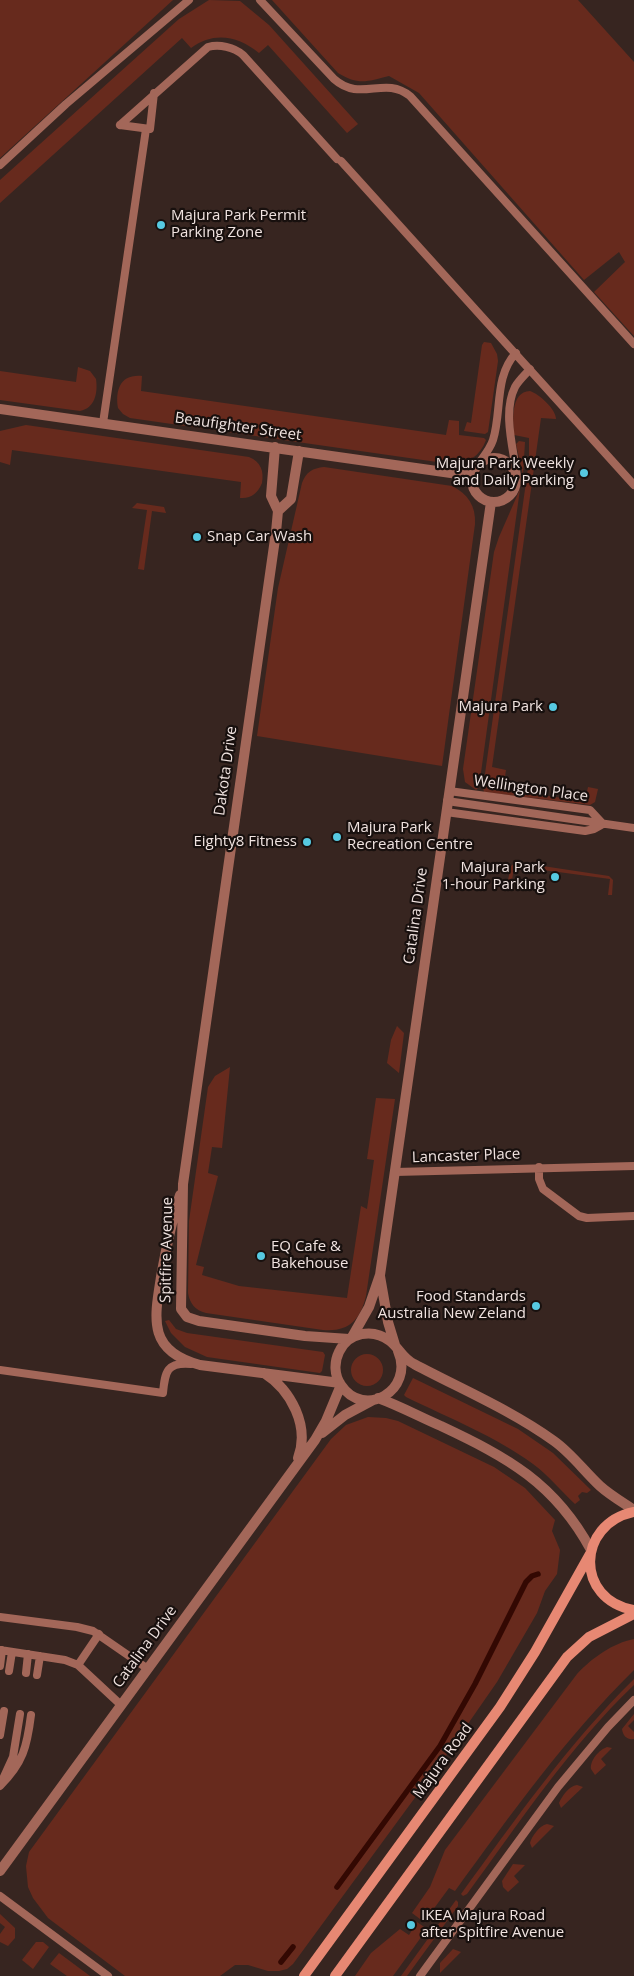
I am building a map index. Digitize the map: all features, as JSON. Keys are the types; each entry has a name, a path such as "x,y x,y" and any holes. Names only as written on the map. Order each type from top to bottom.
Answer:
{"main road":[{"name":"Majura Road","path":"304,1976 500,1707 535,1652 591,1552 597,1535 608,1523 621,1515 634,1511"},
{"path":"591,1552 592,1576 596,1586 612,1602 634,1610"},
{"path":"335,1976 568,1657 594,1634 634,1614"}],"street":[{"name":"Beaufighter Street","path":"0,409 472,476"},
{"name":"Dakota Drive","path":"183,1184 278,511 270,496 274,448"},
{"name":"Dakota Drive","path":"278,511 290,499 298,451"},
{"path":"491,457 500,458 512,465 517,477 514,490 509,496 502,500 491,502 481,498 476,492 472,476 479,463 491,457"},
{"name":"Catalina Drive","path":"351,1338 369,1308 380,1275 491,502"},
{"name":"Spitfire Avenue","path":"183,1184 180,1306 184,1314 199,1321 305,1336 351,1338"},
{"name":"Spitfire Avenue","path":"183,1184 167,1240 156,1318 160,1336 169,1350 190,1362 206,1366 340,1384"},
{"name":"Catalina Drive","path":"380,1275 388,1322 397,1349"},
{"path":"591,1552 580,1530 566,1512 519,1468 479,1444 394,1404 376,1399 355,1397 340,1384 335,1370 336,1357 343,1345 351,1338 362,1334 379,1334 388,1340 411,1363 512,1414 540,1431 560,1446 606,1491 634,1511"},
{"path":"376,1399 392,1390 401,1377 402,1361 397,1349"},
{"path":"263,1373 284,1392 299,1419 302,1446 294,1468"},
{"name":"Catalina Drive","path":"0,1871 315,1440 326,1422 340,1384"},
{"name":"Catalina Drive","path":"315,1440 338,1420 376,1399"}],"lane":[{"path":"0,165 66,104 189,0"},
{"path":"260,0 342,86 360,90 391,86 402,90 410,96 634,344"},
{"path":"148,129 120,125 154,93 208,48 214,46 235,49 243,55 516,353 634,485"},
{"path":"104,423 154,93"},
{"path":"479,463 487,452 493,438 504,374 509,361 516,353"},
{"path":"517,477 509,428 511,405 516,386 530,369"},
{"path":"447,801 585,832 603,824 634,828"},
{"name":"Wellington Place","path":"447,801 590,810 603,824"},
{"name":"Lancaster Place","path":"395,1172 634,1166"},
{"name":"Lancaster Place","path":"539,1168 539,1179 543,1189 579,1216 584,1218 634,1216"},
{"path":"0,1370 163,1393 165,1375 170,1367 182,1364 206,1366"},
{"path":"0,1617 77,1627 99,1634 148,1668"},
{"path":"78,1664 99,1634"},
{"path":"0,1666 1,1650 65,1660 78,1664 121,1705"},
{"path":"10,1671 12,1652"},
{"path":"26,1673 28,1654"},
{"path":"37,1675 40,1656"},
{"path":"420,1976 558,1787 608,1727 634,1700"},
{"path":"0,1735 4,1711"},
{"path":"0,1786 13,1757 20,1714"},
{"path":"0,1786 17,1768 22,1758 28,1741 31,1715"},
{"path":"0,1896 108,1976"}],"shaded area":[{"path":"0,0 173,0 0,158"},
{"path":"209,0 240,1 269,25 358,124 347,133 268,45 259,53 234,39 217,38 208,39 191,48 182,38 0,203 0,180 179,19"},
{"path":"272,0 578,0 634,62 634,336 594,292 625,262 619,252 584,280 419,93 389,76 374,80 357,81 338,73"},
{"path":"484,342 491,343 497,354 498,361 488,432 485,434 464,431 467,422 471,423"},
{"path":"78,367 90,371 96,379 96,394 92,403 85,409 80,411 0,400 0,371 76,382"},
{"path":"142,376 141,391 446,435 449,420 459,421 459,435 484,438 486,440 473,458 457,464 451,464 130,418 118,408 119,389 124,380 129,377"},
{"path":"530,391 546,402 556,419 541,418 492,767 506,770 503,790 585,801 588,787 598,789 595,802 590,805 484,792 483,788 529,461 529,438 514,435 514,408 519,396"},
{"path":"26,425 249,457 261,467 262,483 254,495 240,498 241,482 12,450 10,465 0,462 0,431"},
{"path":"519,441 525,442 523,475 516,444"},
{"path":"324,467 452,486 467,497 472,506 475,524 442,766 257,736 278,588 302,483 310,471"},
{"path":"520,489 479,787 476,790 465,782 463,769 494,552"},
{"path":"137,503 164,507 166,513 152,511 144,570 138,569 147,510 132,508"},
{"path":"516,862 609,876 613,880 612,895 608,895 610,879 514,866 512,881 508,880 511,866"},
{"path":"397,1026 404,1033 399,1073 387,1063 391,1040"},
{"path":"230,1067 222,1148 212,1147 208,1173 218,1176 196,1265 204,1267 202,1275 239,1286 347,1298 361,1206 367,1209 374,1160 367,1159 376,1098 395,1099 366,1296 360,1312 352,1323 346,1327 323,1330 206,1313 196,1308 190,1300 188,1293 189,1221 208,1087 215,1076"},
{"path":"169,1320 176,1329 187,1333 323,1352 325,1355 322,1371 320,1373 207,1357 185,1347 171,1333 165,1321"},
{"path":"367,1354 373,1355 378,1359 382,1364 382,1376 378,1381 373,1385 367,1386 361,1385 356,1381 352,1376 351,1370 352,1364 356,1359 361,1355"},
{"path":"413,1378 518,1429 553,1453 591,1490 587,1493 582,1492 578,1496 580,1500 575,1504 544,1473 518,1454 471,1428 406,1397 404,1395"},
{"path":"368,1417 398,1421 494,1467 525,1488 555,1520 552,1531 560,1550 557,1574 545,1591 537,1613 497,1682 447,1754 293,1964 287,1969 279,1971 268,1971 248,1965 235,1965 220,1976 125,1976 48,1918 33,1898 28,1887 26,1866 29,1852 331,1439 346,1425"},
{"path":"634,1639 634,1670 562,1749 455,1891 449,1888 424,1922 412,1913 430,1887 445,1850 577,1674 603,1652 618,1644"},
{"path":"634,1679 634,1685 610,1709 567,1759 467,1894 463,1896 461,1894 564,1756"},
{"path":"634,1714 634,1720 628,1726 634,1732 634,1739 629,1739 624,1736 622,1729"},
{"path":"607,1747 612,1748 601,1759 606,1765 595,1775 591,1769 592,1762 598,1753"},
{"path":"577,1785 583,1787 561,1808 559,1803 564,1794 571,1787"},
{"path":"547,1824 554,1826 532,1848 530,1843 534,1834"},
{"path":"513,1864 525,1865 514,1876 519,1882 508,1892 503,1887 502,1881"},
{"path":"456,1900 458,1906 407,1976 401,1976"},
{"path":"0,1914 15,1928 15,1938 8,1946 0,1942 0,1934 5,1927 0,1923"},
{"path":"417,1922 427,1929 393,1976 355,1976 371,1953 400,1929 409,1935"},
{"path":"36,1942 43,1942 49,1947 33,1969 22,1960"},
{"path":"453,1949 461,1952 440,1973 440,1963"},
{"path":"59,1953 90,1976 67,1976 50,1964"}],"waterway":[{"path":"337,1887 440,1746 475,1684 526,1582 532,1576 538,1574"},
{"path":"281,1962 293,1947"}],"place":[{"name":"Majura Park Permit Parking Zone","path":"161,225"},
{"name":"Majura Park Weekly and Daily Parking","path":"584,473"},
{"name":"Snap Car Wash","path":"197,537"},
{"name":"Majura Park","path":"553,707"},
{"name":"Majura Park Recreation Centre","path":"337,837"},
{"name":"Eighty8 Fitness","path":"307,842"},
{"name":"Majura Park 1-hour Parking","path":"555,877"},
{"name":"EQ Cafe & Bakehouse","path":"261,1256"},
{"name":"Food Standards Australia New Zeland","path":"536,1306"},
{"name":"IKEA Majura Road after Spitfire Avenue","path":"411,1925"}]}
